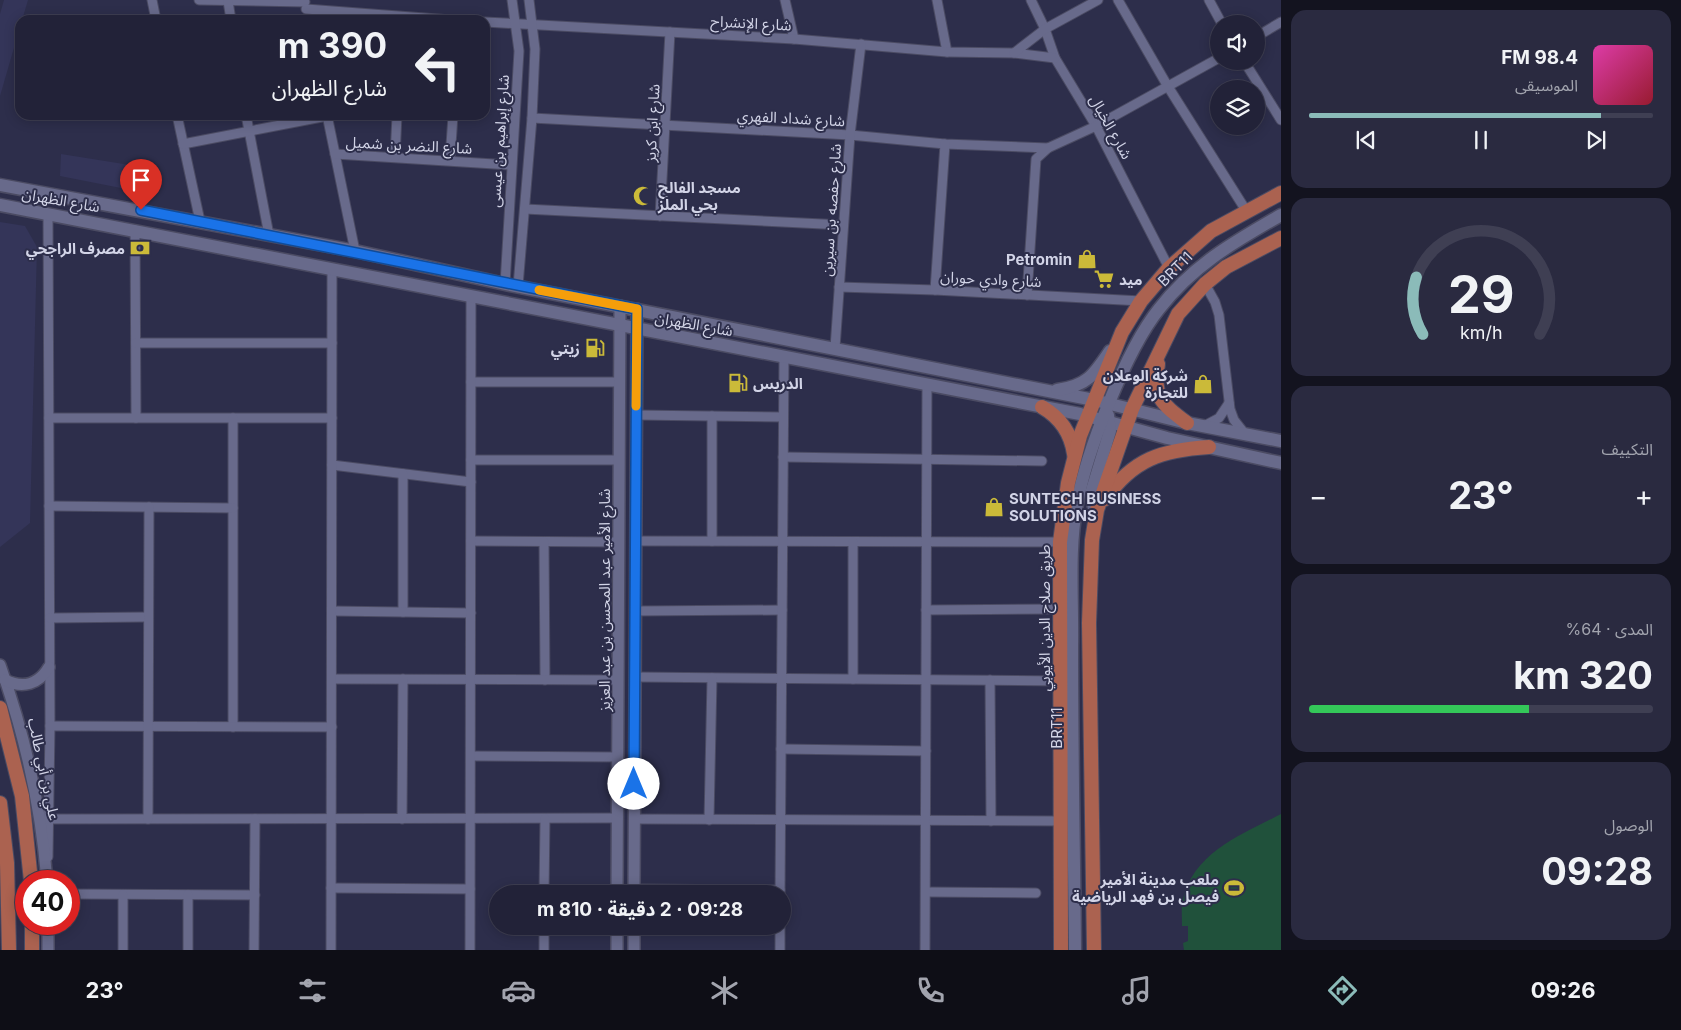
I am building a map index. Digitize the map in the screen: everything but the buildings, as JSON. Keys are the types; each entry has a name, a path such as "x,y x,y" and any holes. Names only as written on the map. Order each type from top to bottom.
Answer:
{"main road":[{"name":"شارع الظهران","path":"0,185 355,251 505,284 1094,400 1108,415"},
{"name":"طريق صلاح الدين الأيوبي","path":"1061,950 1060,542 1065,500 1075,456 1094,400 1122,332 1141,301 1169,268 1211,232 1281,193"},
{"name":"شارع الظهران","path":"0,205 135,230 636,330 1088,416 1108,415"},
{"name":"BRT11","path":"1075,950 1072,708 1073,539 1077,504 1088,464 1146,327 1175,290 1213,255 1281,215"},
{"path":"1096,515 1132,409 1178,314 1205,284 1226,267 1281,238"},
{"path":"1050,391 1071,388 1094,375 1122,332"},
{"path":"1161,346 1155,382 1158,396 1167,408 1187,423"},
{"path":"1042,407 1051,412 1065,427 1075,456"},
{"path":"1108,415 1132,409 1187,423 1281,441"},
{"path":"1108,415 1126,427 1281,463"},
{"path":"1094,950 1089,624 1096,515 1092,490 1109,436 1108,415"},
{"path":"1096,515 1119,480 1142,462 1176,450 1210,447"},
{"path":"0,708 22,796 31,870"},
{"path":"0,803 7,864 9,950"},
{"path":"32,935 32,950"}],"street":[{"path":"152,0 155,15"},
{"path":"198,0 305,4 376,15"},
{"name":"شارع إبراهيم بن عيسى","path":"505,284 510,165 519,62 517,25 512,0"},
{"path":"518,286 532,118 534,25 529,0"},
{"path":"785,0 794,39"},
{"path":"937,0 947,52"},
{"name":"شارع الخيال","path":"1031,0 1045,29 1055,58 1096,126 1169,268"},
{"path":"1014,53 1045,29 1098,0"},
{"path":"1118,0 1167,85 1247,212"},
{"path":"1209,0 1217,15"},
{"path":"228,1 230,15"},
{"name":"شارع الإنشراح","path":"490,22 794,39 947,52 1014,53 1055,58"},
{"path":"1265,32 1281,22"},
{"name":"شارع ابن كريز","path":"660,216 667,124 670,32"},
{"name":"شارع حفصه بن سيرين","path":"835,348 850,135 861,44"},
{"name":"شارع شداد الفهري","path":"1027,295 1036,159 1048,148 1096,126 1210,63"},
{"path":"1250,70 1281,120"},
{"name":"شارع شداد الفهري","path":"532,118 850,135 945,144 1048,148"},
{"path":"178,120 200,221"},
{"path":"247,120 269,235"},
{"path":"183,144 301,120"},
{"path":"328,120 355,251"},
{"path":"395,157 397,120"},
{"path":"450,160 453,120"},
{"path":"935,290 945,144"},
{"name":"شارع النضر بن شميل","path":"335,154 510,165"},
{"path":"525,209 843,225"},
{"path":"47,870 50,726 48,666 50,618 48,214"},
{"path":"135,230 136,418"},
{"path":"331,950 332,270"},
{"path":"1205,284 1215,302 1219,315 1229,403 1234,420 1245,434"},
{"name":"شارع وادي حوران","path":"839,287 1141,301"},
{"path":"470,950 471,297"},
{"name":"شارع الأمير عبد المحسن بن عبد العزيز","path":"617,885 620,306"},
{"name":"شارع الأمير عبد المحسن بن عبد العزيز","path":"634,885 637,309"},
{"path":"136,343 332,343"},
{"path":"780,885 784,357"},
{"path":"471,382 619,382"},
{"path":"925,950 927,384"},
{"path":"1203,426 1219,418 1229,403"},
{"path":"636,415 783,417"},
{"path":"712,416 712,541"},
{"path":"49,418 332,418"},
{"path":"233,418 233,726"},
{"path":"783,458 1042,461"},
{"path":"471,460 619,460"},
{"path":"332,466 471,482"},
{"path":"403,474 403,612"},
{"path":"49,506 233,508"},
{"path":"148,819 149,507"},
{"path":"471,541 619,542"},
{"path":"636,541 1060,542"},
{"path":"544,542 545,680"},
{"path":"853,542 853,679"},
{"path":"926,610 1060,609"},
{"path":"332,610 471,613"},
{"path":"635,611 782,610"},
{"path":"50,618 148,617"},
{"name":"علي بن أبي طالب","path":"0,665 30,767 39,811 46,870"},
{"path":"5,680 22,685 30,684 44,674 48,666"},
{"path":"635,677 1060,681"},
{"path":"709,820 712,678"},
{"path":"332,679 618,680"},
{"path":"402,819 403,680"},
{"path":"990,680 991,821"},
{"path":"50,726 332,727"},
{"path":"781,750 926,751"},
{"path":"471,756 618,757"},
{"path":"49,819 618,818"},
{"path":"254,950 255,819"},
{"path":"544,885 545,819"},
{"path":"634,820 1061,821"},
{"path":"331,888 470,889"},
{"path":"926,892 1036,892"},
{"path":"80,894 255,895"},
{"path":"123,894 123,950"},
{"path":"188,895 188,950"},
{"path":"48,935 48,950"},
{"path":"544,935 544,950"},
{"path":"617,935 617,950"},
{"path":"634,935 634,950"},
{"path":"780,935 780,950"}],"shaded area":[{"path":"4,0 28,0 24,15 15,15 15,44 0,96 0,14"},
{"path":"61,154 130,165 126,189 60,176"},
{"path":"0,222 25,226 37,247 30,523 0,547"}],"green space":[{"name":"ملعب مدينة الأمير فيصل بن فهد الرياضية","path":"1281,814 1281,950 1184,950 1183,943 1188,941 1188,926 1182,926 1182,902 1189,883 1198,869 1222,846"}],"slow traffic":[{"path":"539,290 637,309 636,406"}],"place":[{"name":"مسجد الفالح بحي الملز","path":"643,196"},
{"name":"مصرف الراجحي","path":"140,248"},
{"name":"Petromin","path":"1087,259"},
{"name":"ميد","path":"1104,279"},
{"name":"زيتي","path":"595,348"},
{"name":"الدريس","path":"738,383"},
{"name":"شركة الوعلان للتجارة","path":"1203,384"},
{"name":"SUNTECH BUSINESS SOLUTIONS","path":"994,507"},
{"name":"ملعب مدينة الأمير فيصل بن فهد الرياضية","path":"1234,888"}],"route":[{"path":"141,210 355,251 505,284 637,309 634,784"}]}
